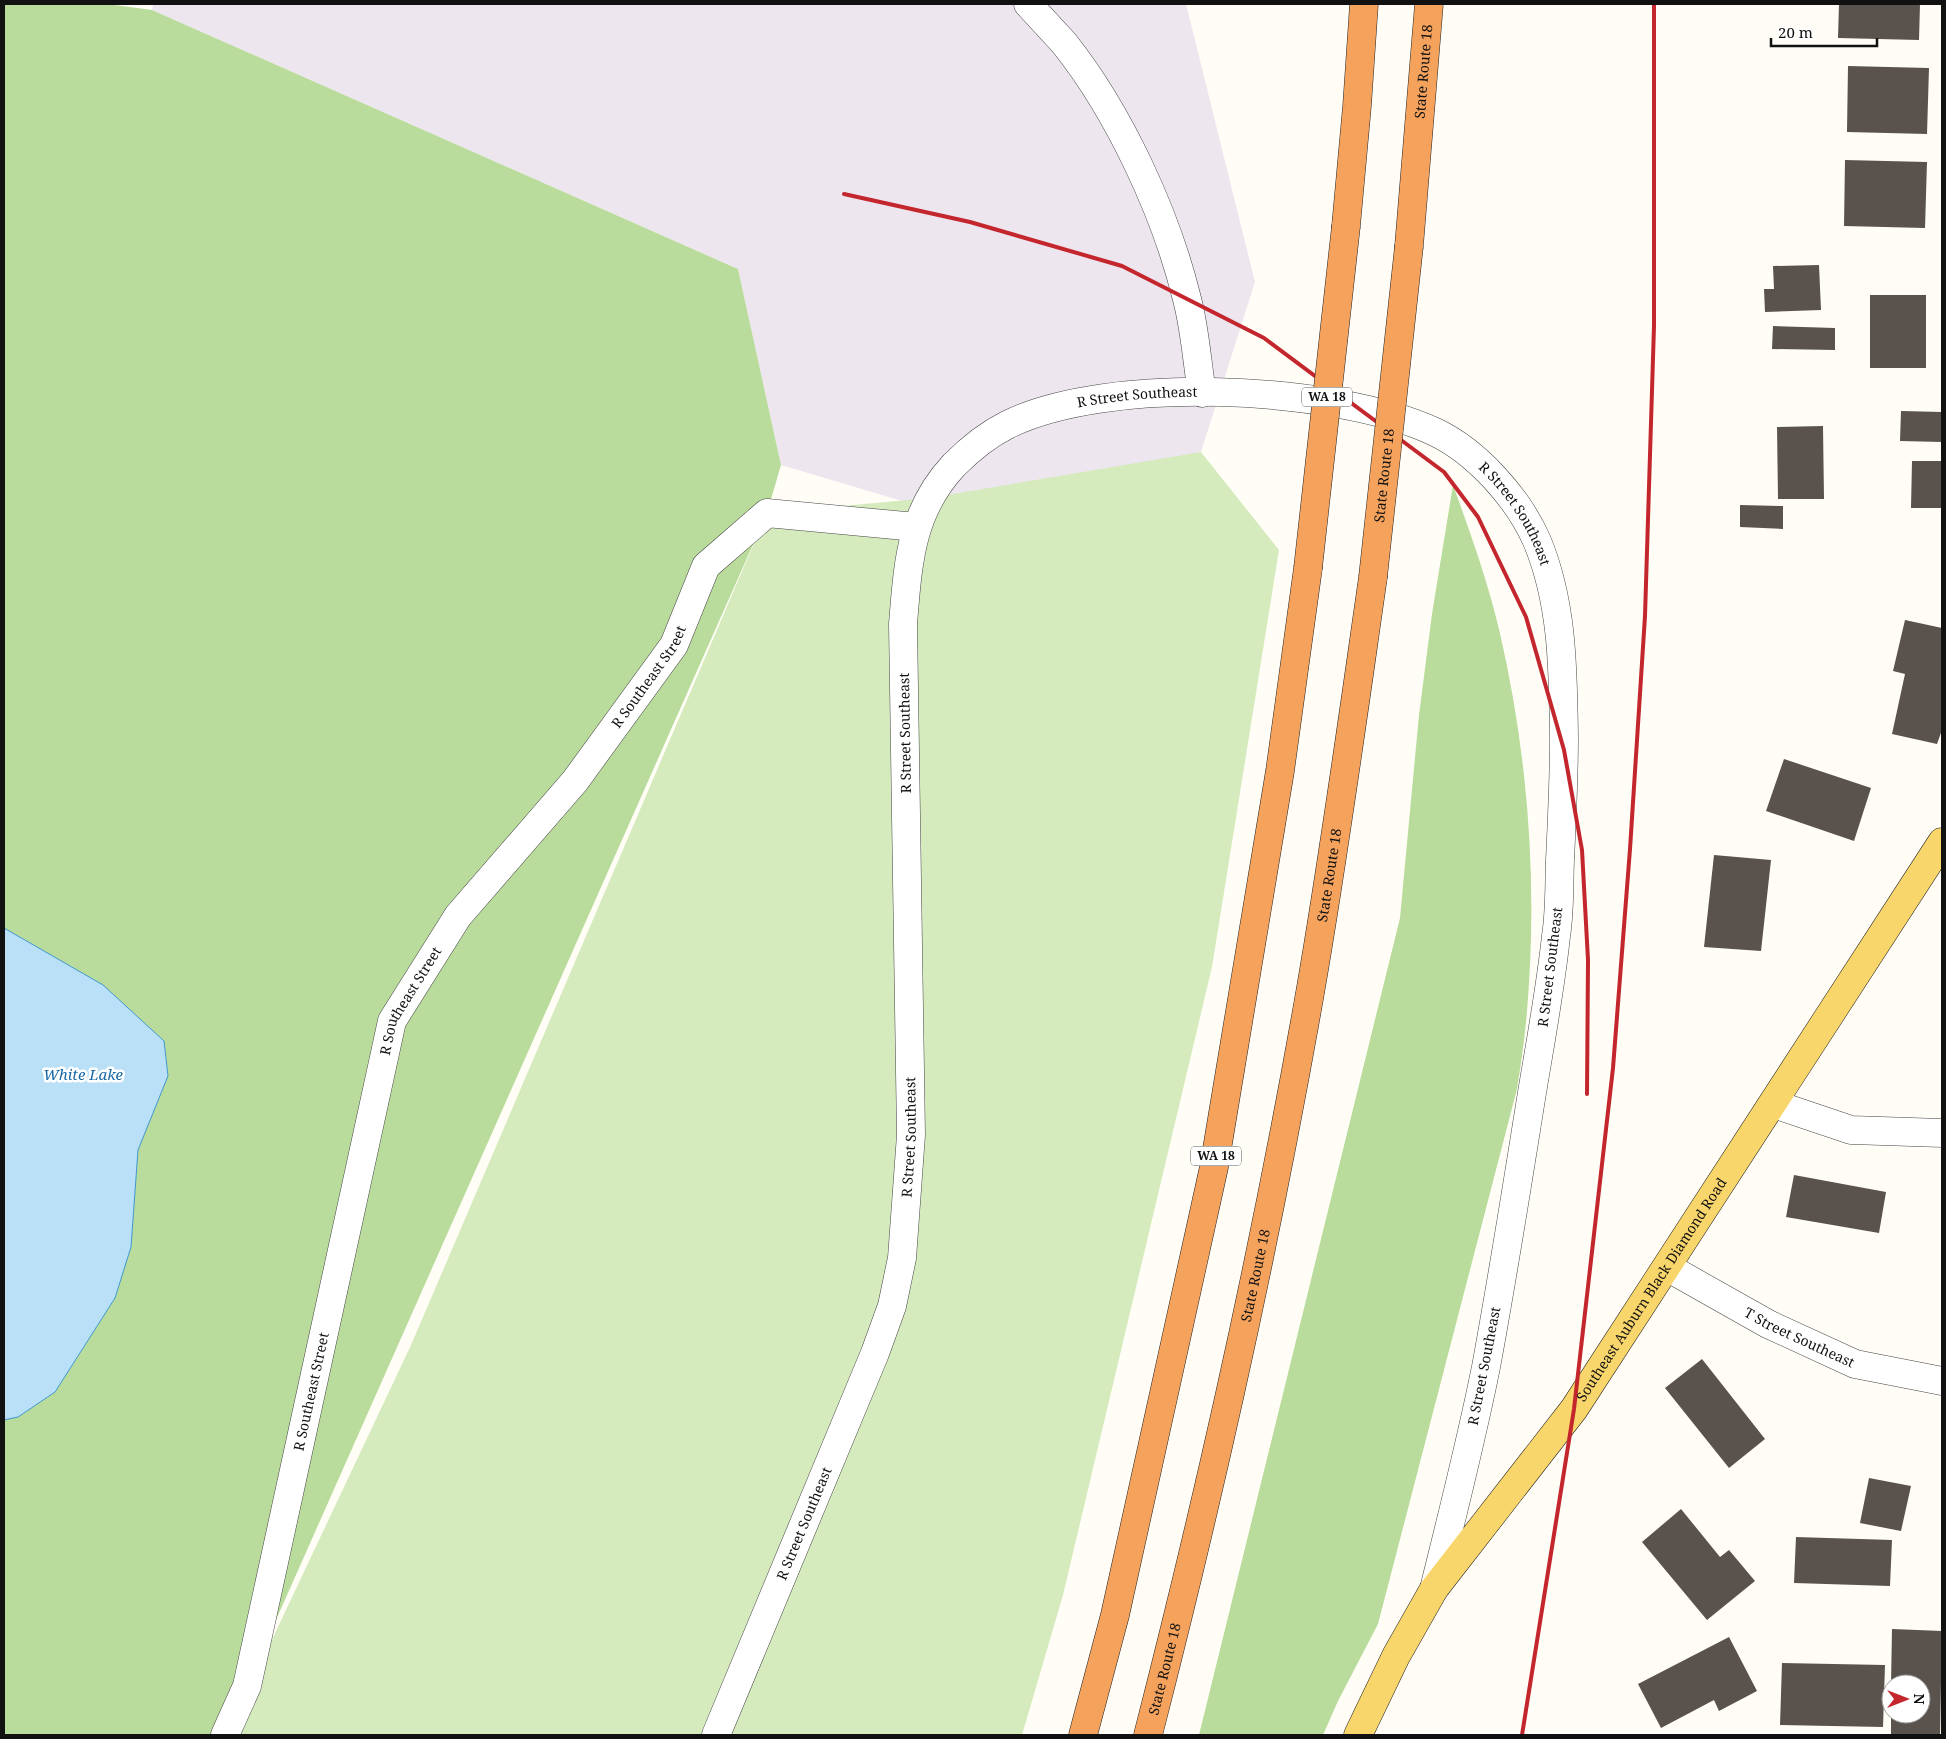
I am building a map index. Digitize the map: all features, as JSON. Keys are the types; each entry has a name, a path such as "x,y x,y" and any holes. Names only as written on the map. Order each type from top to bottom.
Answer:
{"highway":[{"name":"WA 18","path":"1084,1735 1115,1615 1214,1167 1278,780 1308,568 1346,226 1358,106 1364,4"},
{"name":"State Route 18","path":"1148,1735 1230,1394 1285,1127 1310,994 1341,801 1373,577 1409,246 1429,4"}],"main road":[{"name":"Southeast Auburn Black Diamond Road","path":"1358,1735 1396,1656 1434,1590 1574,1409 1774,1104 1942,842"}],"street":[{"path":"1028,4 1064,44 1104,100 1130,148 1153,198 1188,299 1202,393"},
{"name":"R Street Southeast","path":"716,1735 876,1353 892,1306 902,1258 911,1135 903,624 908,567 916,527 929,498 952,467 980,442 1008,425 1043,412 1083,402 1130,396 1202,393 1269,394 1358,407 1437,433 1471,456 1521,510 1538,542 1552,591 1563,653 1565,771 1557,932 1516,1198 1485,1372 1434,1590"},
{"name":"R Southeast Street","path":"225,1735 247,1686 392,1021 458,916 575,781 674,644 706,566 766,513 916,527"},
{"path":"1774,1104 1851,1130 1942,1133"},
{"name":"T Street Southeast","path":"1667,1267 1768,1324 1856,1364 1942,1381"}],"shaded area":[{"path":"153,4 1186,4 1255,282 1201,452 986,526 781,465 738,269 152,10"}],"green space":[{"path":"4,4 107,4 152,10 738,269 781,465 767,513 225,1735 4,1735 4,1420 18,1417 55,1392 115,1298 131,1247 138,1150 168,1075 164,1041 103,985 4,928"},
{"path":"1201,452 1279,550 1212,967 1063,1595 1022,1735 227,1735 411,1345 767,513 929,498"},
{"path":"1453,485 1484,574 1499,629 1509,676 1524,771 1531,866 1530,963 1527,1011 1517,1089 1378,1624 1338,1701 1323,1735 1199,1735 1400,918 1419,715 1432,614"}],"water":[{"name":"White Lake","path":"4,928 103,985 164,1041 168,1076 138,1150 131,1247 115,1298 55,1392 18,1417 4,1420"}],"building":[{"path":"1839,4 1920,4 1919,40 1838,38"},
{"path":"1848,66 1929,68 1927,134 1847,132"},
{"path":"1845,160 1927,162 1925,228 1844,226"},
{"path":"1819,265 1821,310 1765,312 1764,289 1774,289 1773,266"},
{"path":"1870,295 1926,295 1926,368 1870,368"},
{"path":"1773,326 1835,328 1835,350 1772,349"},
{"path":"1901,411 1942,412 1942,442 1900,441"},
{"path":"1823,426 1824,499 1778,499 1777,427"},
{"path":"1912,461 1942,461 1942,508 1911,508"},
{"path":"1740,505 1783,506 1783,529 1740,527"},
{"path":"1905,620 1942,628 1942,730 1937,744 1892,734 1905,674 1893,671"},
{"path":"1784,759 1871,788 1854,841 1766,811"},
{"path":"1714,855 1771,860 1761,951 1704,947"},
{"path":"1794,1175 1886,1192 1879,1233 1786,1217"},
{"path":"1702,1359 1765,1439 1729,1468 1665,1388"},
{"path":"1869,1478 1911,1486 1901,1531 1860,1523"},
{"path":"1681,1509 1720,1557 1729,1550 1755,1581 1707,1620 1642,1542"},
{"path":"1796,1537 1892,1540 1890,1586 1794,1583"},
{"path":"1892,1629 1942,1631 1940,1735 1891,1735 1891,1724 1931,1724 1931,1674 1891,1674"},
{"path":"1729,1637 1757,1691 1719,1711 1714,1700 1661,1728 1638,1684"},
{"path":"1782,1663 1885,1665 1885,1674 1881,1674 1881,1724 1883,1724 1883,1727 1780,1725"}],"railway":[{"path":"1522,1735 1574,1409 1613,1068 1630,849 1645,616 1654,326 1654,4"},
{"path":"844,194 970,222 1122,266 1264,338 1444,472 1478,517 1526,617 1564,750 1582,850 1588,960 1587,1094"}]}
